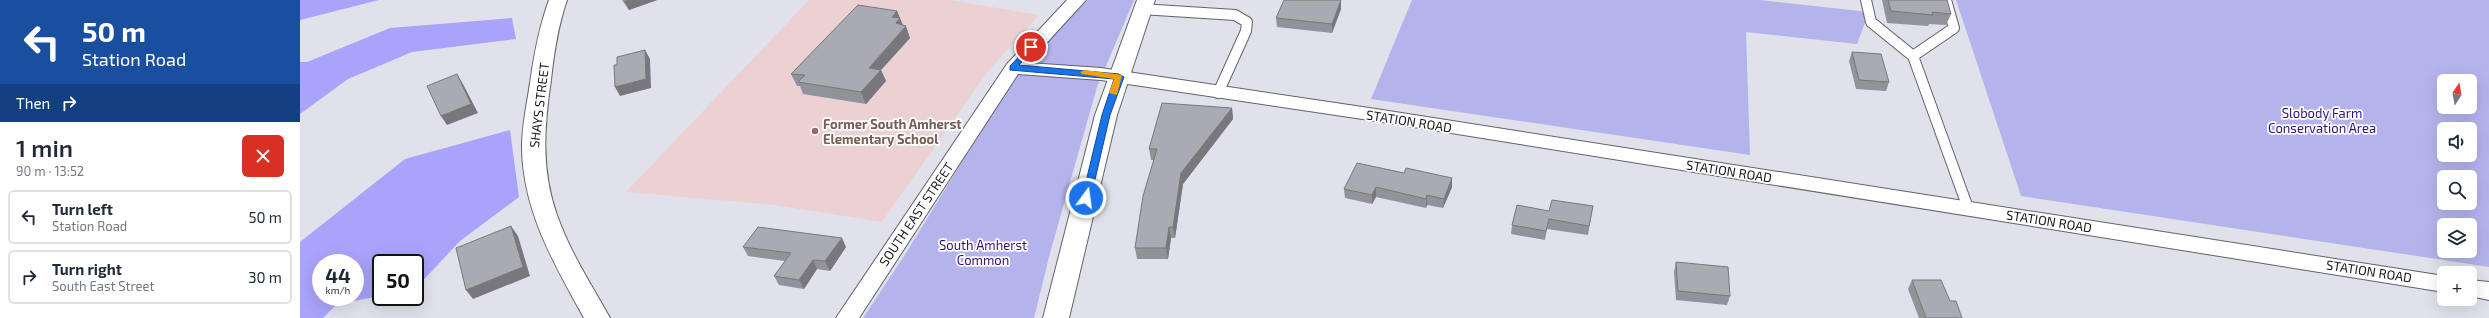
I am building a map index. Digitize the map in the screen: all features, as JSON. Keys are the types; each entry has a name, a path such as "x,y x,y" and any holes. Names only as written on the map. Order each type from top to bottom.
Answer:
{"main road":[{"name":"SHAYS STREET","path":"558,0 550,29 536,107 533,146 534,169 537,191 550,231 597,318"},
{"path":"1056,318 1106,115 1143,5"}],"street":[{"name":"SOUTH EAST STREET","path":"847,318 1013,68 1077,0"},
{"name":"STATION ROAD","path":"1013,68 1069,71 1119,77 1968,208 2437,283"},
{"path":"2477,289 2489,291"}],"lane":[{"path":"1866,0 1871,22 1913,56 1968,208"},
{"path":"1913,56 1954,28 1946,0"},
{"path":"1143,5 1235,15 1247,22 1246,31 1218,93"}],"shaded area":[{"path":"300,0 379,0 300,20"},
{"name":"Former South Amherst Elementary School","path":"809,0 950,0 1039,15 989,70 882,222 775,205 626,192"},
{"path":"512,18 516,39 412,52 348,79 300,114 300,62 307,62 390,28"},
{"path":"510,130 519,197 460,241 424,279 424,254 372,254 372,298 364,299 364,254 312,254 312,306 335,306 323,318 300,318 300,242 405,159"}],"green space":[{"name":"South Amherst Common","path":"1088,0 1134,0 1097,87 1050,253 1034,318 863,318 906,253 1020,67"},
{"path":"1412,0 1759,0 1869,12 1857,44 1746,32 1750,155 1371,99"},
{"name":"Slobody Farm Conservation Area","path":"1956,0 2489,0 2489,267 2021,196"}],"building":[{"path":"1284,0 1341,0 1332,24 1276,18"},
{"path":"1888,0 1947,0 1951,14 1932,12 1933,15 1891,11"},
{"path":"858,5 897,11 892,17 900,18 896,23 906,26 869,68 881,70 861,92 798,82 805,75 791,74"},
{"path":"645,50 646,79 615,87 614,65 617,65 617,57"},
{"path":"1852,52 1881,54 1889,82 1859,80"},
{"path":"457,74 471,104 441,116 427,86"},
{"path":"1162,103 1232,108 1181,173 1173,227 1169,227 1166,248 1135,248 1143,196 1157,149 1149,149"},
{"path":"1357,163 1404,173 1406,168 1452,178 1444,199 1427,195 1426,199 1376,187 1372,195 1344,189"},
{"path":"1552,200 1593,206 1589,226 1549,219 1546,231 1512,225 1517,205 1549,211"},
{"path":"511,226 523,267 466,290 456,248"},
{"path":"758,227 842,238 825,261 813,260 799,280 774,276 791,253 743,247"},
{"path":"1676,262 1728,267 1730,296 1678,291"},
{"path":"1912,280 1941,280 1950,301 1956,301 1962,318 1926,318"}],"slow traffic":[{"path":"1085,72 1119,77 1114,93"}],"place":[{"name":"Former South Amherst Elementary School","path":"815,131"}],"route":[{"path":"1031,47 1013,68 1069,71 1119,77 1106,115 1086,198"}]}
